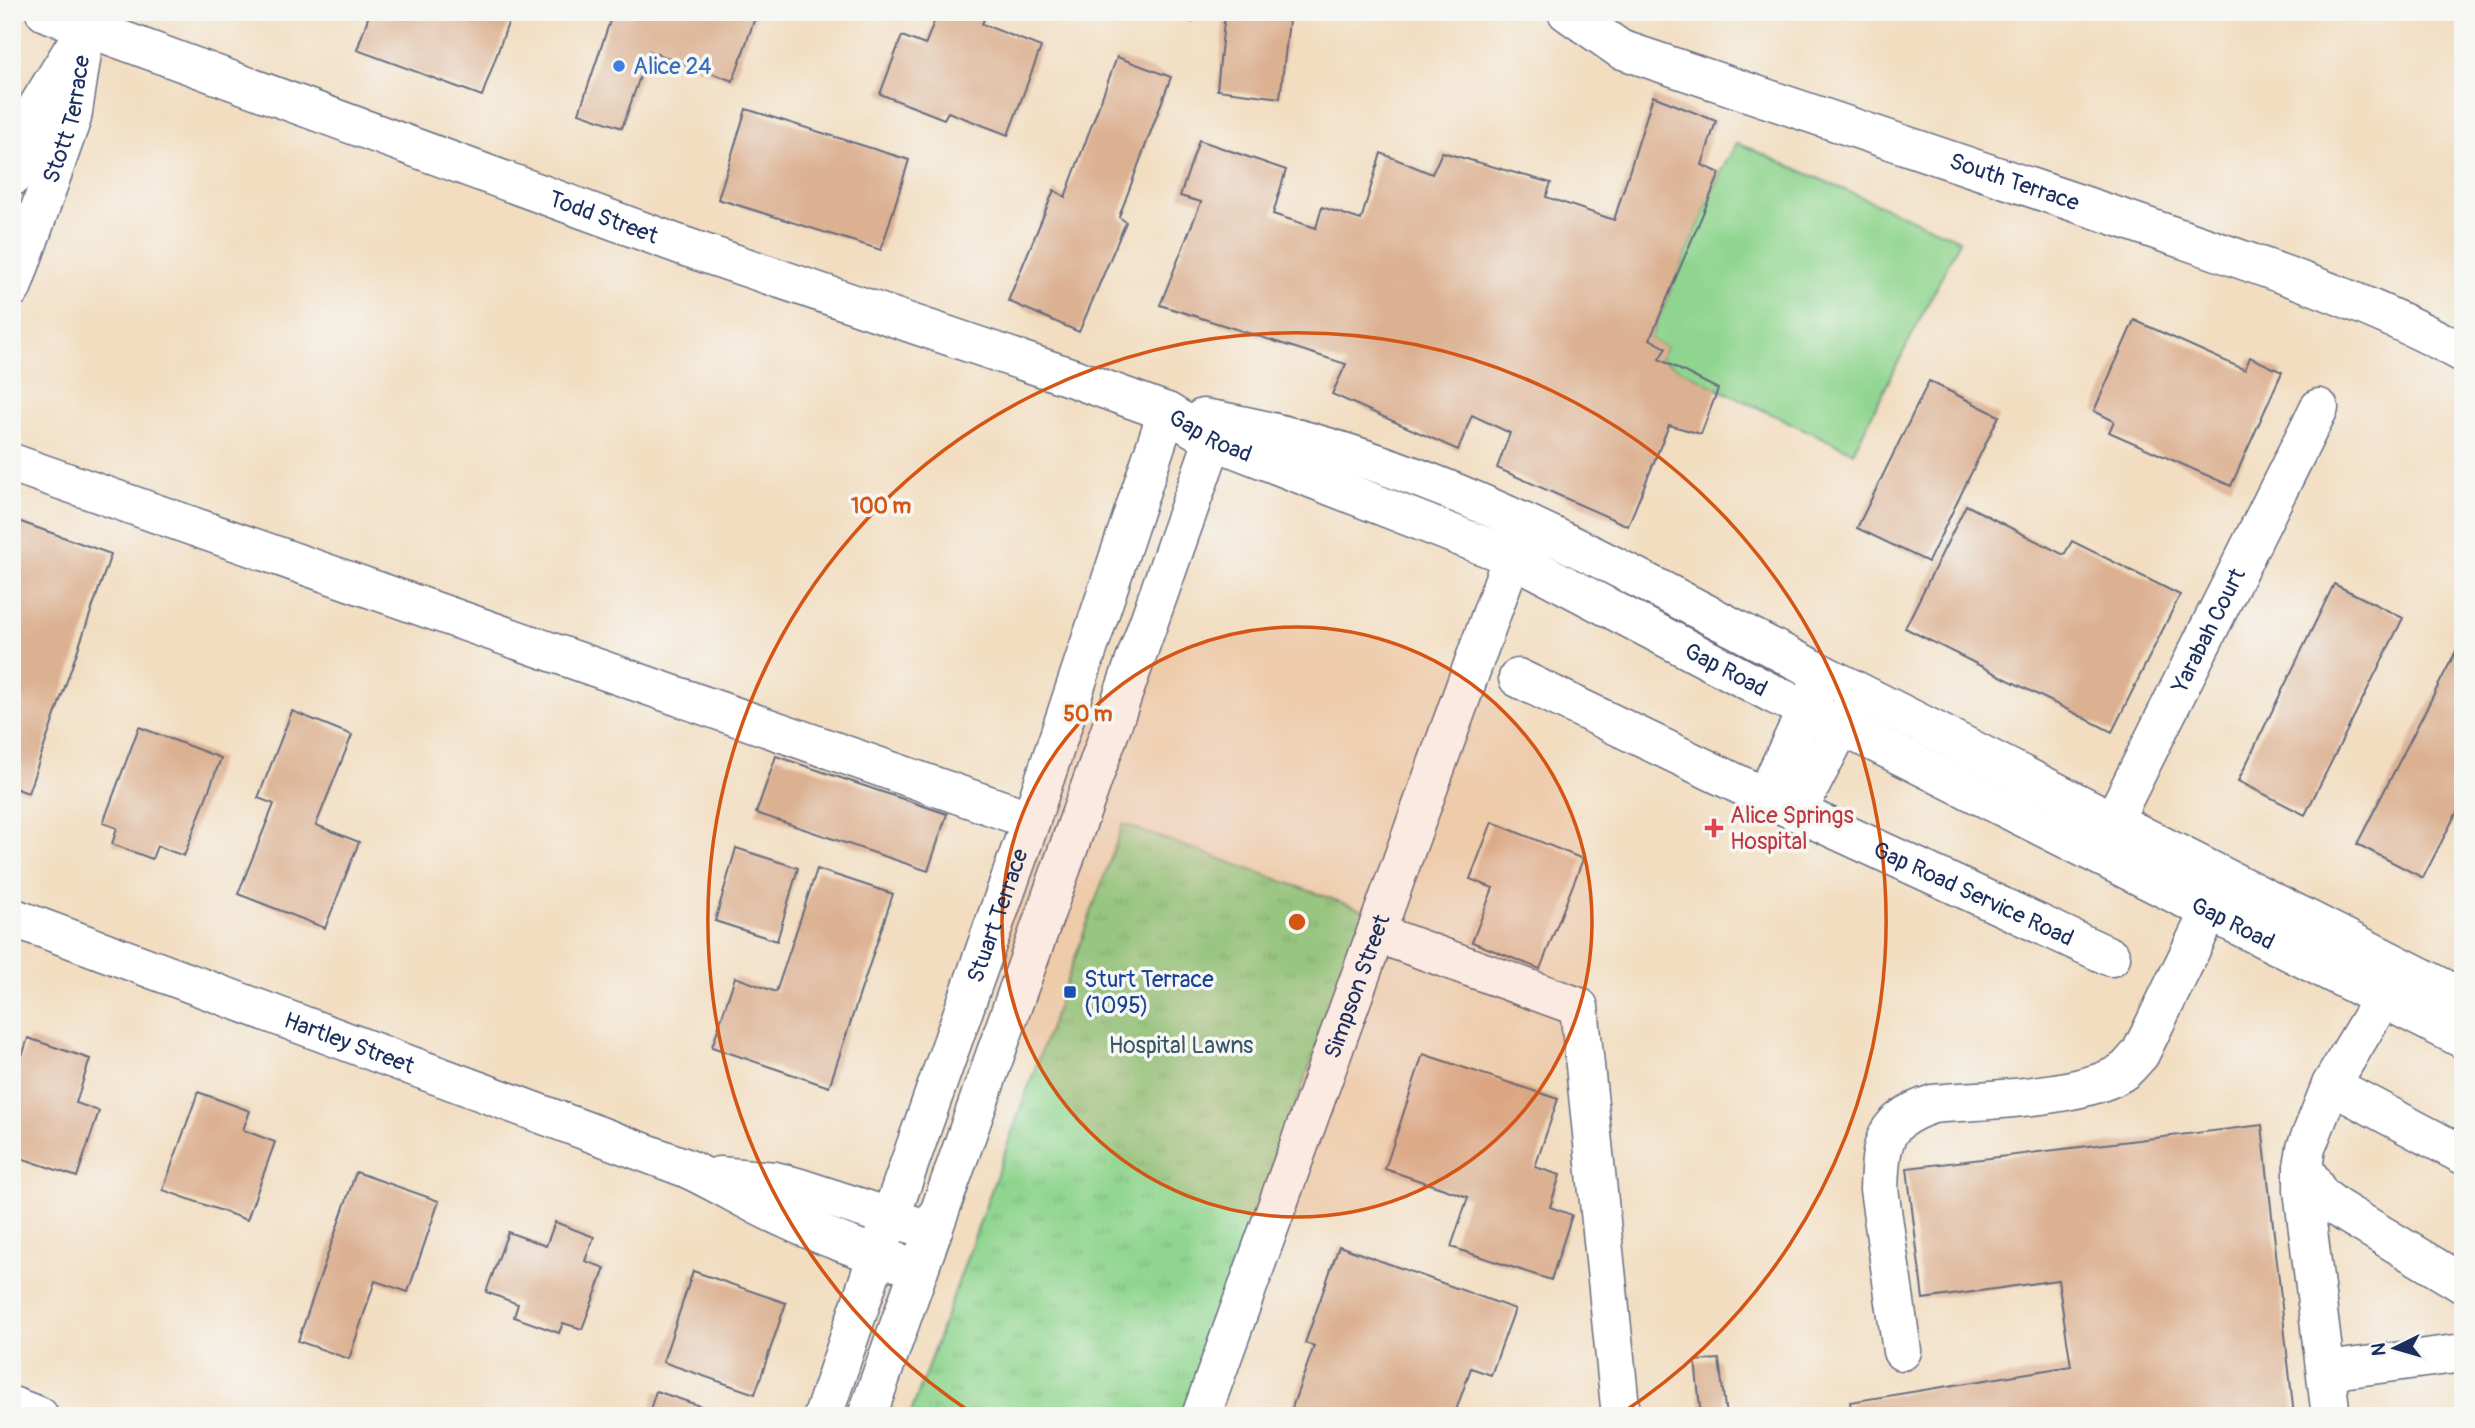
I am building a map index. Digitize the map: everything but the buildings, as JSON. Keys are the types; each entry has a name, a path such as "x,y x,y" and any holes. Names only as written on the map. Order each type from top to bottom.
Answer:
{"street":[{"name":"Todd Street","path":"45,12 88,20 687,247 1167,412"},
{"name":"South Terrace","path":"1567,12 1620,49 2306,282 2426,333 2463,353"},
{"name":"Stott Terrace","path":"12,177 38,106 88,20"},
{"name":"Stott Terrace","path":"12,288 72,118 88,20"},
{"name":"Yarabah Court","path":"2104,838 2319,408"},
{"name":"Gap Road","path":"1167,412 1512,556 1807,710 2104,838 2226,879 2463,998"},
{"name":"Stuart Terrace","path":"823,1416 1031,820 1167,412"},
{"name":"Gap Road","path":"1217,431 1292,436 1372,461 1496,510 1611,565 1859,692 2104,838 2210,913 2463,1039"},
{"name":"Stuart Terrace","path":"867,1416 1217,431"},
{"path":"12,463 1031,820"},
{"name":"Simpson Street","path":"1201,1416 1512,556"},
{"path":"1781,805 1807,710 1824,675"},
{"name":"Gap Road Service Road","path":"1518,678 1781,805 2111,957"},
{"path":"1781,805 1842,726 1859,692"},
{"path":"1902,1351 1879,1189 1884,1141 1894,1122 1911,1111 1933,1104 2077,1090 2125,1070 2140,1054 2226,879"},
{"name":"Hartley Street","path":"12,917 686,1168 720,1183 785,1219 919,1269"},
{"path":"1376,933 1579,1007 1621,1416"},
{"path":"2331,1416 2303,1167 2306,1148 2331,1085 2401,967"},
{"path":"2331,1085 2463,1155"},
{"path":"2303,1167 2320,1195 2337,1208 2463,1284"},
{"name":"Hartley Street","path":"686,1168 726,1177 775,1181 932,1231"},
{"path":"2326,1371 2463,1353"},
{"path":"12,1406 39,1416"}],"green space":[{"path":"1737,143 1960,240 1853,452 1659,359 1666,348 1650,339 1720,173"},
{"name":"Hospital Lawns","path":"1123,824 1366,911 1183,1416 910,1416"}],"place":[{"name":"Alice 24","path":"619,66"},
{"name":"Alice Springs Hospital","path":"1714,828"},
{"name":"Sturt Terrace (1095)","path":"1070,992"}]}
